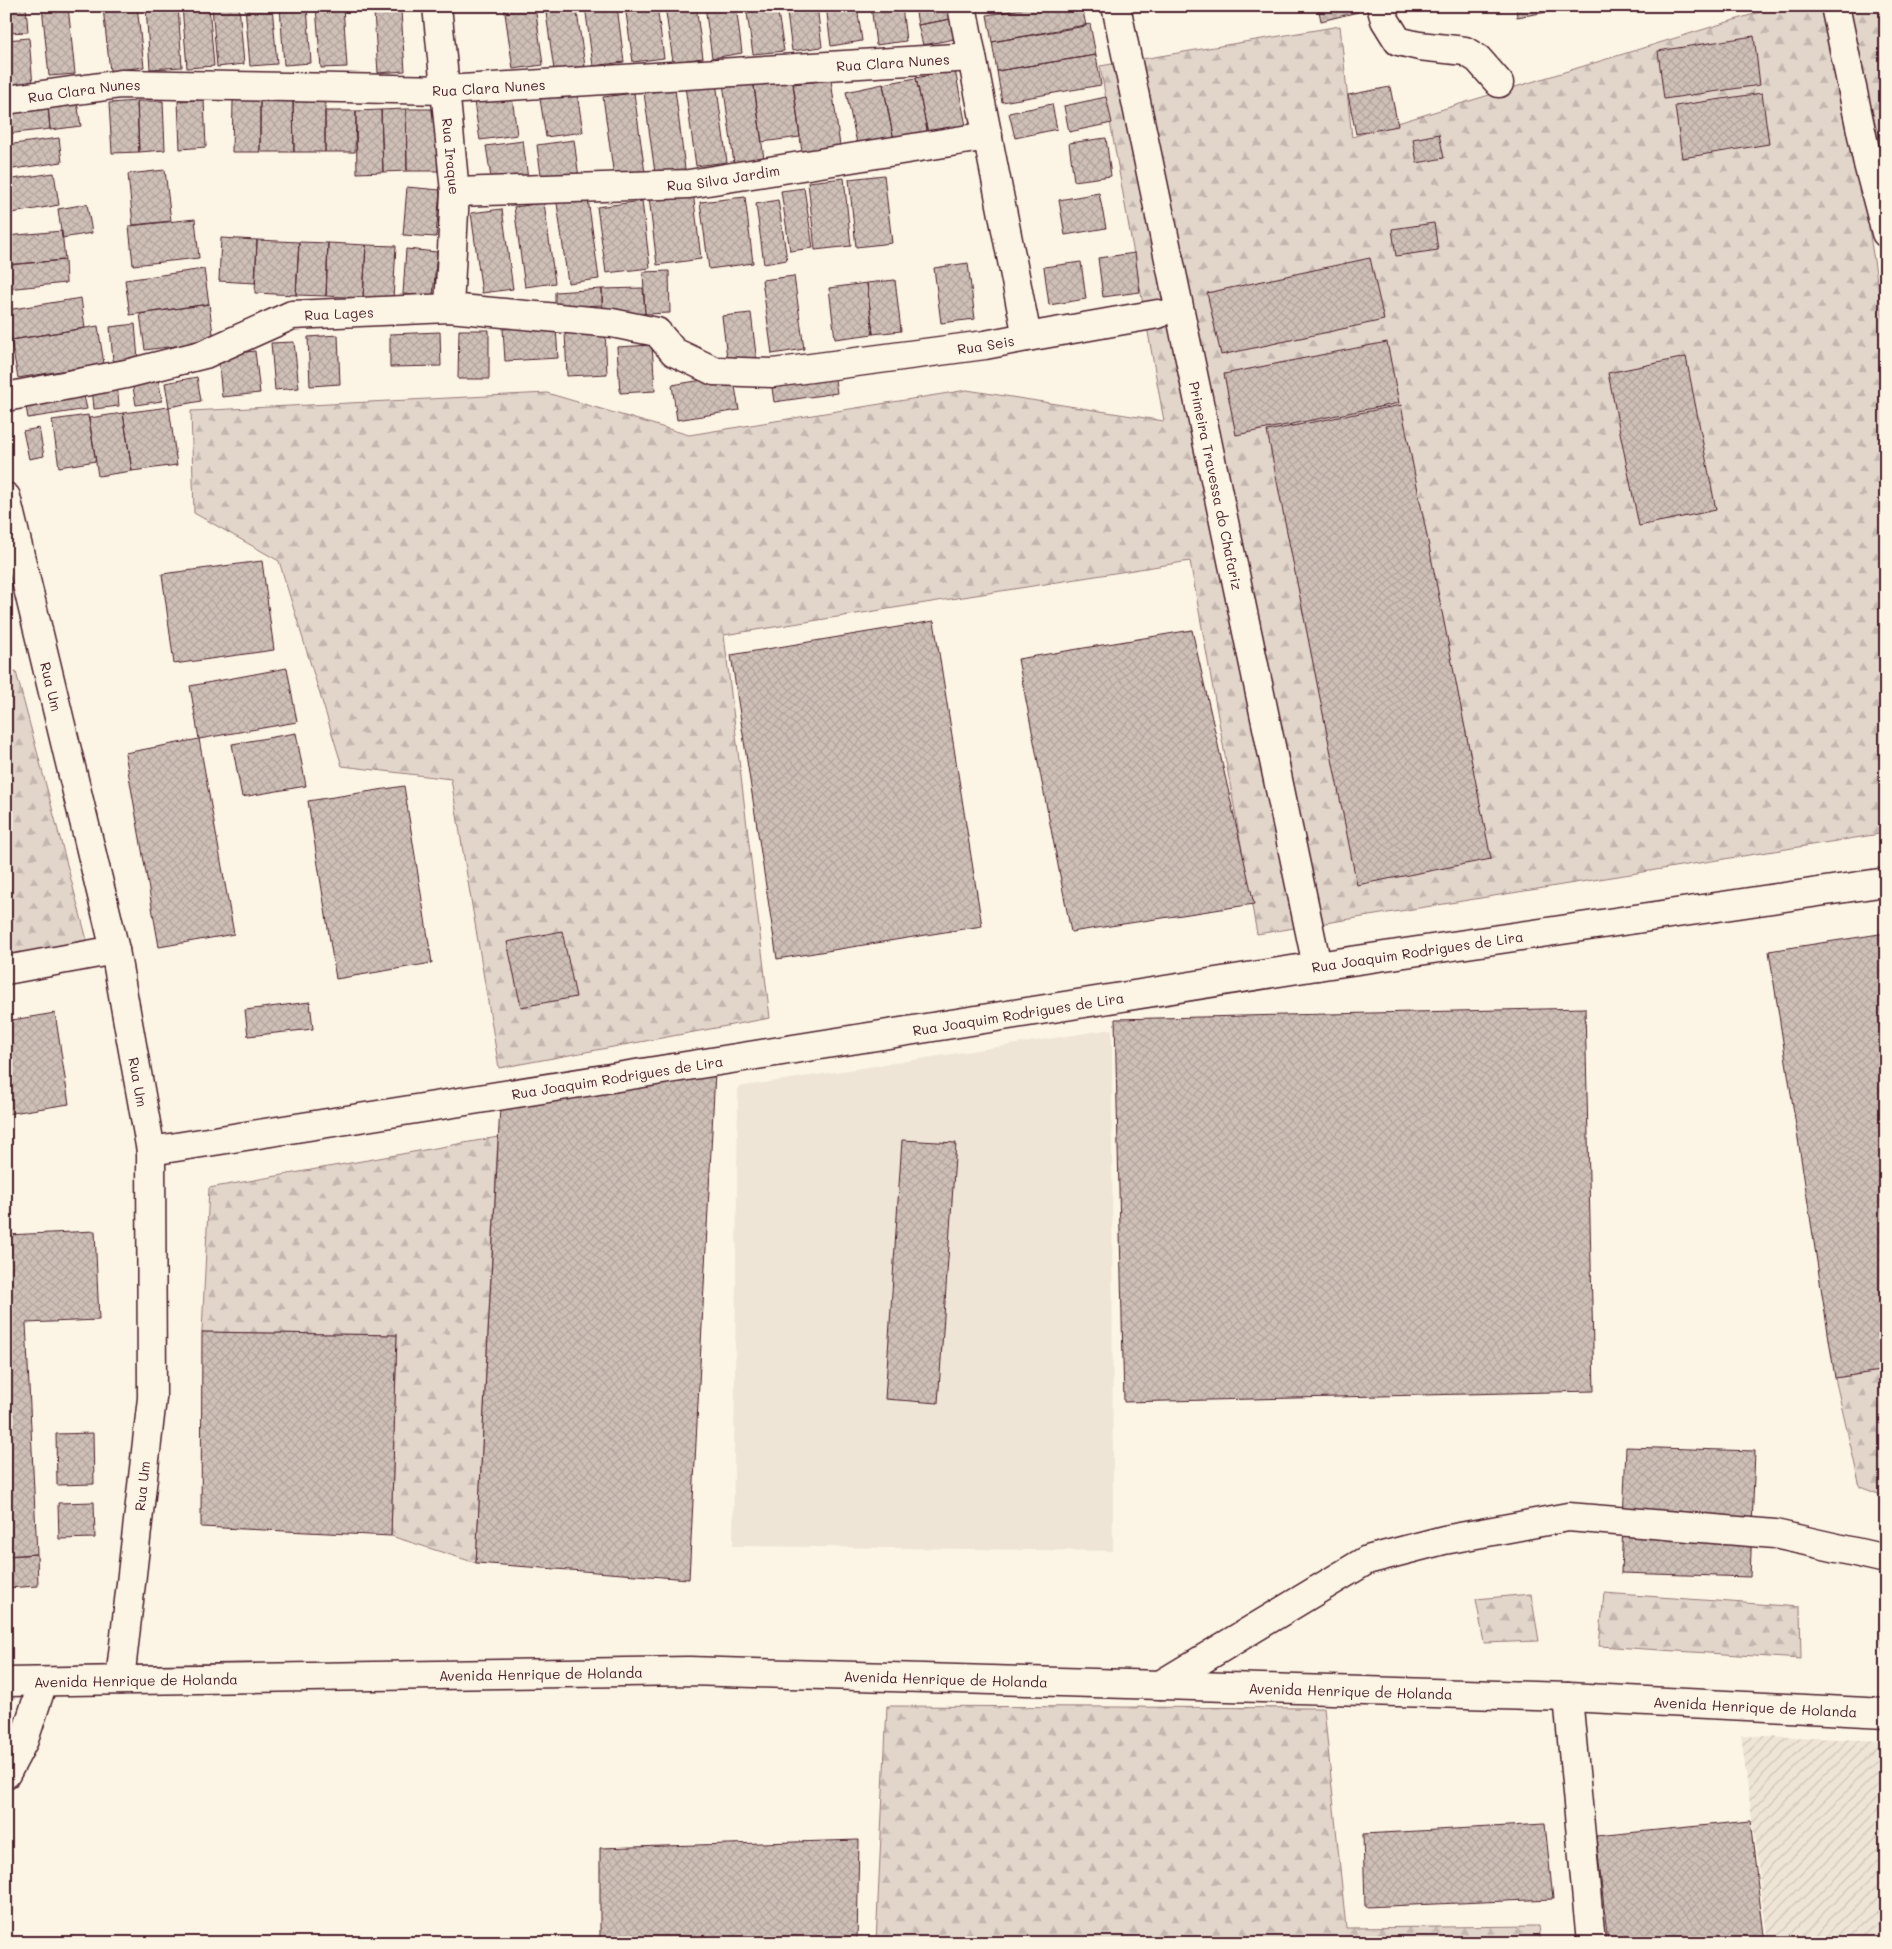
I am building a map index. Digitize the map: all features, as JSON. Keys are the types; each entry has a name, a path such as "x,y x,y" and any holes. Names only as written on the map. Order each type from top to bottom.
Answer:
{"street":[{"name":"Rua Iraque","path":"437,6 455,192 449,308"},
{"name":"Rua Seis","path":"674,352 714,370 773,372 985,345 1027,337 962,6"},
{"name":"Primeira Travessa do Chafariz","path":"1116,6 1317,966"},
{"path":"1381,6 1385,20 1398,41 1419,46 1465,51 1472,54 1499,82"},
{"path":"1835,6 1868,164 1886,232"},
{"name":"Rua Clara Nunes","path":"6,100 121,84 446,90 972,57"},
{"name":"Rua Silva Jardim","path":"455,192 690,184 988,136"},
{"name":"Rua Lages","path":"6,397 126,374 205,354 292,314 449,308 612,323 657,332 674,352"},
{"path":"1027,337 1158,314"},
{"name":"Rua Um","path":"6,497 12,552 115,950 151,1151 152,1398 120,1680"},
{"name":"Rua Joaquim Rodrigues de Lira","path":"151,1151 1317,966 1886,882"},
{"path":"6,970 115,950"},
{"path":"1160,1685 1367,1560 1444,1540 1568,1516 1775,1534 1886,1559"},
{"name":"Avenida Henrique de Holanda","path":"6,1682 689,1671 1568,1697 1886,1713"},
{"path":"6,1774 24,1740 43,1682"},
{"path":"1568,1697 1591,1943"}],"shaded area":[{"path":"1112,1029 1113,1551 733,1546 738,1087"},
{"path":"1741,1735 1886,1741 1886,1943 1768,1943"}],"green space":[{"path":"1780,6 1834,6 1886,337 1886,833 1257,934 1190,561 724,635 770,1018 499,1068 451,779 342,766 279,561 194,513 191,411 547,393 689,435 967,390 1164,421 1100,66 1340,26 1352,137"},
{"path":"1837,6 1886,6 1886,200"},
{"path":"16,672 87,940 6,956 6,673"},
{"path":"498,1137 476,1563 391,1536 397,1335 202,1332 209,1188"},
{"path":"1886,1370 1886,1497 1860,1487 1835,1378"},
{"path":"1604,1593 1800,1607 1801,1659 1599,1646"},
{"path":"1531,1594 1539,1641 1484,1643 1476,1599"},
{"path":"1886,1625 1886,1673 1881,1633"},
{"path":"887,1706 1324,1708 1346,1928 1538,1926 1540,1943 876,1943"}],"building":[{"path":"6,6 26,6 28,32 6,33"},
{"path":"42,6 68,6 75,74 49,76"},
{"path":"137,6 144,67 110,71 103,8"},
{"path":"146,6 178,6 182,67 150,69"},
{"path":"182,6 209,6 214,66 187,68"},
{"path":"212,6 239,6 244,64 217,67"},
{"path":"245,6 272,6 277,64 250,66"},
{"path":"280,6 307,6 311,63 284,65"},
{"path":"343,6 347,67 321,68 316,8"},
{"path":"504,6 535,6 543,65 513,69"},
{"path":"545,6 576,6 585,66 554,70"},
{"path":"585,6 617,6 624,62 593,66"},
{"path":"625,6 657,6 664,58 633,62"},
{"path":"665,6 696,6 703,58 673,62"},
{"path":"705,6 736,6 742,53 712,58"},
{"path":"746,6 777,6 784,51 753,54"},
{"path":"786,6 817,6 822,47 792,51"},
{"path":"826,6 857,6 862,41 831,46"},
{"path":"871,6 902,6 906,41 876,45"},
{"path":"915,6 948,6 951,19 918,25"},
{"path":"998,6 1037,6 999,13"},
{"path":"1037,6 1082,6 1086,26 992,42 987,15"},
{"path":"1318,6 1356,6 1358,12 1321,21"},
{"path":"1516,6 1584,6 1517,17"},
{"path":"401,11 405,71 378,73 374,12"},
{"path":"951,19 955,39 923,45 918,25"},
{"path":"1090,24 1096,55 997,71 992,42"},
{"path":"1754,36 1760,85 1664,99 1658,51"},
{"path":"29,38 33,86 6,88 6,40"},
{"path":"1096,55 1101,85 1002,102 997,71"},
{"path":"955,70 966,126 928,134 916,78"},
{"path":"792,74 800,137 762,142 753,79"},
{"path":"916,78 928,134 894,141 883,84"},
{"path":"753,79 764,159 734,163 723,83"},
{"path":"831,80 840,146 802,152 793,84"},
{"path":"716,82 727,162 696,166 685,86"},
{"path":"883,84 894,141 858,148 846,92"},
{"path":"1390,87 1398,126 1356,134 1348,95"},
{"path":"675,89 685,169 655,173 644,93"},
{"path":"577,93 583,132 546,137 540,99"},
{"path":"634,93 645,173 614,177 603,97"},
{"path":"1762,93 1769,144 1682,158 1675,106"},
{"path":"512,97 517,135 480,140 474,102"},
{"path":"1106,97 1112,123 1069,132 1064,106"},
{"path":"260,99 293,99 294,152 260,152"},
{"path":"260,99 260,152 232,152 233,100"},
{"path":"293,99 325,99 325,152 294,152"},
{"path":"204,100 206,147 180,149 178,101"},
{"path":"137,101 163,101 165,150 139,152"},
{"path":"137,101 139,152 112,153 109,103"},
{"path":"77,102 81,126 50,130 48,105"},
{"path":"1052,104 1057,129 1015,138 1009,113"},
{"path":"48,105 50,129 6,134 6,110"},
{"path":"406,109 437,109 438,171 407,171"},
{"path":"406,109 407,171 383,172 381,110"},
{"path":"381,110 383,172 357,173 356,111"},
{"path":"325,111 356,111 355,152 325,152"},
{"path":"1439,134 1444,158 1417,163 1413,139"},
{"path":"59,138 62,162 6,170 6,145"},
{"path":"1106,138 1111,176 1074,181 1069,143"},
{"path":"574,140 579,178 542,183 537,145"},
{"path":"523,141 528,179 492,184 486,146"},
{"path":"165,170 171,221 133,225 128,174"},
{"path":"54,173 59,205 6,214 6,180"},
{"path":"884,175 892,243 856,247 849,179"},
{"path":"844,178 851,246 815,250 808,182"},
{"path":"407,187 440,190 436,237 403,235"},
{"path":"804,188 813,248 790,251 781,191"},
{"path":"693,192 701,259 657,265 649,197"},
{"path":"1099,193 1106,228 1065,235 1059,200"},
{"path":"745,197 753,263 709,269 700,202"},
{"path":"588,199 599,279 568,283 557,203"},
{"path":"778,200 787,260 764,264 756,204"},
{"path":"642,201 650,268 606,273 597,207"},
{"path":"544,203 555,283 525,287 514,207"},
{"path":"87,204 92,233 62,238 58,209"},
{"path":"502,209 513,289 482,293 471,213"},
{"path":"195,219 199,258 133,265 129,226"},
{"path":"1434,223 1438,250 1396,256 1392,229"},
{"path":"62,231 65,260 6,265 6,236"},
{"path":"221,238 257,240 255,283 219,281"},
{"path":"257,240 299,242 296,295 255,293"},
{"path":"299,242 328,243 326,296 296,295"},
{"path":"328,243 366,245 363,298 326,296"},
{"path":"366,245 396,246 393,300 363,298"},
{"path":"406,249 437,252 433,296 403,294"},
{"path":"1135,253 1140,292 1103,297 1098,258"},
{"path":"1370,258 1384,320 1221,355 1207,293"},
{"path":"65,260 66,283 6,289 6,265"},
{"path":"1081,262 1086,299 1049,305 1044,267"},
{"path":"968,263 975,319 941,323 934,268"},
{"path":"204,269 209,304 130,315 125,280"},
{"path":"669,271 670,313 645,314 643,272"},
{"path":"794,276 804,349 772,354 762,280"},
{"path":"895,280 901,331 873,334 867,283"},
{"path":"867,283 873,334 835,339 829,288"},
{"path":"643,288 645,314 603,316 602,289"},
{"path":"602,289 602,305 555,307 555,292"},
{"path":"81,298 85,328 11,340 7,310"},
{"path":"209,304 214,341 145,350 140,314"},
{"path":"751,313 757,363 728,366 722,316"},
{"path":"135,324 138,359 113,361 110,327"},
{"path":"98,326 104,364 18,378 11,340"},
{"path":"556,326 558,358 505,361 503,329"},
{"path":"605,329 607,374 567,376 565,332"},
{"path":"459,330 489,330 489,379 458,379"},
{"path":"440,332 441,366 390,367 390,334"},
{"path":"338,335 340,384 310,386 308,337"},
{"path":"294,342 299,388 275,390 271,343"},
{"path":"1387,342 1399,403 1236,435 1224,374"},
{"path":"652,345 655,391 620,393 617,347"},
{"path":"255,351 260,393 222,397 218,355"},
{"path":"1686,357 1716,510 1639,526 1608,373"},
{"path":"834,373 837,393 774,402 771,381"},
{"path":"733,375 739,410 677,420 672,385"},
{"path":"158,377 162,401 136,405 132,381"},
{"path":"197,377 201,401 169,407 165,383"},
{"path":"117,384 119,406 94,409 92,387"},
{"path":"83,392 87,409 28,418 25,401"},
{"path":"1401,405 1491,859 1357,885 1267,431"},
{"path":"169,407 177,465 132,471 123,413"},
{"path":"123,413 132,471 98,476 89,418"},
{"path":"88,415 96,461 59,467 52,420"},
{"path":"39,428 44,456 29,459 23,431"},
{"path":"1882,462 1886,462 1886,486"},
{"path":"262,561 274,650 174,664 162,574"},
{"path":"934,621 982,926 777,959 731,655"},
{"path":"1192,630 1254,904 1071,932 1018,659"},
{"path":"287,668 297,722 199,739 190,686"},
{"path":"296,733 306,786 242,797 232,744"},
{"path":"199,739 234,934 159,947 125,753"},
{"path":"404,786 432,963 336,979 308,801"},
{"path":"562,931 576,997 521,1007 507,942"},
{"path":"1886,933 1886,1370 1835,1378 1769,951"},
{"path":"310,1002 313,1029 248,1036 245,1010"},
{"path":"1585,1008 1594,1391 1124,1402 1115,1019"},
{"path":"55,1013 69,1104 6,1114 6,1021"},
{"path":"715,1072 689,1579 476,1563 500,1107"},
{"path":"902,1140 956,1143 938,1403 885,1399"},
{"path":"95,1231 99,1320 26,1323 37,1554 6,1556 6,1235"},
{"path":"202,1332 397,1335 391,1536 201,1527"},
{"path":"93,1433 94,1484 57,1485 56,1434"},
{"path":"1626,1447 1755,1451 1750,1577 1621,1573"},
{"path":"94,1502 95,1538 59,1539 58,1503"},
{"path":"37,1554 38,1586 6,1588 6,1556"},
{"path":"1750,1821 1765,1943 1608,1943 1596,1836"},
{"path":"1545,1824 1553,1899 1365,1907 1363,1834"},
{"path":"859,1840 857,1942 600,1943 600,1848"}]}
